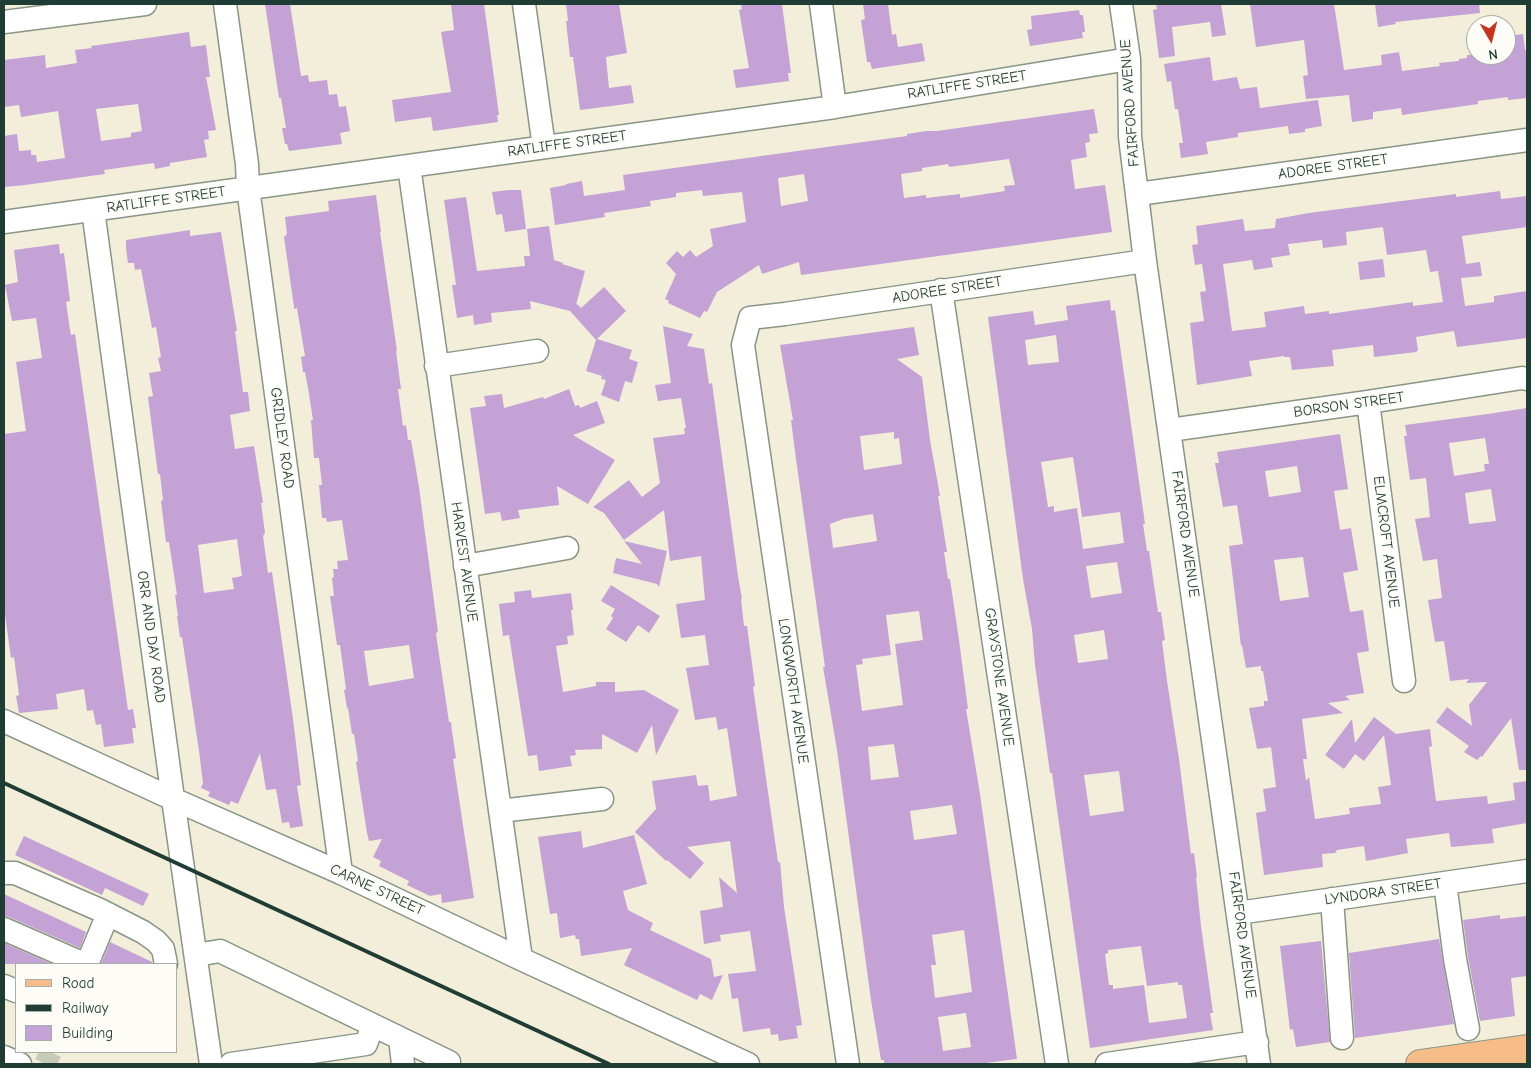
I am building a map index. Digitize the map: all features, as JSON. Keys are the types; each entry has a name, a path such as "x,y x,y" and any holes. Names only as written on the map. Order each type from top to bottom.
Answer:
{"main road":[{"path":"1420,1064 1525,1054"}],"street":[{"path":"4,22 145,4"},
{"name":"GRIDLEY ROAD","path":"226,4 247,164 248,188 341,873"},
{"path":"524,4 544,147"},
{"path":"821,4 835,107"},
{"name":"FAIRFORD AVENUE","path":"1121,4 1129,59 1130,137 1145,261 1260,1064"},
{"name":"RATLIFFE STREET","path":"4,222 835,107 1129,59"},
{"name":"ADOREE STREET","path":"1138,194 1527,140"},
{"name":"HARVEST AVENUE","path":"409,166 521,959"},
{"name":"ORR AND DAY ROAD","path":"93,210 211,1064"},
{"name":"ADOREE STREET","path":"750,318 1145,261"},
{"name":"GRAYSTONE AVENUE","path":"941,290 1057,1064"},
{"name":"LONGWORTH AVENUE","path":"750,318 743,345 848,1064"},
{"path":"436,366 537,351"},
{"name":"BORSON STREET","path":"1170,430 1522,378 1527,379"},
{"name":"ELMCROFT AVENUE","path":"1368,402 1404,681"},
{"path":"465,566 567,548"},
{"name":"CARNE STREET","path":"4,721 173,799 341,873 748,1064"},
{"path":"500,811 602,798"},
{"name":"LYNDORA STREET","path":"1238,913 1527,871"},
{"path":"4,873 15,873 108,914 143,932 156,941 165,957"},
{"path":"1445,883 1455,959 1468,1029"},
{"path":"1332,899 1342,1038"},
{"path":"85,963 108,914"},
{"path":"4,929 83,963"},
{"path":"165,957 172,945 220,951 451,1063"},
{"path":"230,1064 366,1044 373,1025"},
{"path":"400,1038 403,1064"},
{"path":"1107,1064 1257,1042"},
{"path":"4,1057 20,1064"}],"building":[{"path":"265,4 290,4 301,76 308,75 309,82 327,80 329,95 337,94 339,107 346,106 350,131 340,133 342,144 289,151 287,144 285,144 282,128 286,128 281,98 279,98"},
{"path":"451,4 484,4 499,115 497,115 498,122 433,131 431,117 395,122 392,100 451,92 441,32 454,30"},
{"path":"566,4 619,4 627,53 606,57 609,88 631,85 634,103 580,110 573,57 570,57"},
{"path":"741,4 782,4 791,73 788,73 789,81 736,88 733,70 749,68 739,10 742,9"},
{"path":"863,4 888,4 892,35 896,34 898,47 922,43 925,61 872,69 870,62 867,62 861,20 865,19"},
{"path":"1156,4 1221,4 1226,35 1212,37 1210,22 1172,27 1175,56 1159,58 1153,10 1157,9"},
{"path":"1250,4 1334,4 1344,70 1382,65 1381,55 1399,52 1402,71 1440,66 1439,63 1459,61 1459,59 1466,58 1466,65 1516,65 1516,35 1523,34 1525,50 1527,50 1527,98 1508,100 1508,97 1478,101 1478,104 1402,115 1401,108 1373,112 1373,119 1352,122 1349,95 1306,99 1303,76 1308,75 1304,40 1256,47"},
{"path":"1375,4 1479,4 1480,13 1395,22 1396,24 1378,27"},
{"path":"1079,10 1080,15 1083,15 1085,32 1082,32 1083,38 1030,46 1027,30 1032,29 1031,16"},
{"path":"189,32 191,47 206,45 210,77 206,77 216,130 208,131 209,139 204,140 207,157 170,163 170,166 155,169 154,163 104,170 105,174 4,187 4,136 17,134 19,151 31,150 31,155 36,155 37,162 65,158 58,111 21,117 19,105 4,107 4,60 45,55 46,68 77,63 75,50 92,48 91,46","holes":["138,104 142,131 131,133 131,137 101,141 96,109"]},
{"path":"1210,57 1213,81 1237,77 1240,89 1257,87 1260,108 1318,100 1322,126 1305,129 1305,132 1289,134 1288,126 1238,133 1238,137 1206,142 1208,154 1181,158 1179,143 1183,143 1178,109 1175,109 1171,81 1167,82 1164,64"},
{"path":"1094,109 1098,133 1089,134 1090,142 1085,143 1087,157 1071,160 1075,189 1105,185 1112,232 801,275 799,262 762,274 759,265 717,292 707,312 704,311 700,318 668,303 669,301 665,299 676,274 666,263 677,251 683,257 690,250 696,257 713,246 710,229 746,222 742,192 703,196 702,190 676,193 676,197 650,201 651,206 604,213 605,217 555,225 550,188 566,184 582,181 584,196 625,190 623,175 907,136 907,134 926,131","holes":["1009,159 1015,185 1004,186 1005,191 960,198 960,194 926,198 926,195 904,198 901,174 948,164 949,167","804,174 808,201 781,206 778,178"]},
{"path":"521,190 526,229 505,232 502,214 496,215 492,192"},
{"path":"1500,191 1501,199 1527,196 1527,227 1462,236 1466,264 1480,262 1482,276 1461,278 1465,306 1494,302 1494,296 1527,291 1527,338 1457,347 1454,331 1416,337 1418,350 1416,352 1374,357 1373,345 1332,350 1334,366 1292,370 1290,357 1284,356 1249,361 1252,376 1197,385 1190,323 1204,321 1200,292 1206,291 1202,264 1195,265 1192,245 1198,244 1196,226 1243,219 1245,231 1275,228 1276,219 1309,213 1456,194 1456,197","holes":["1383,227 1387,255 1426,250 1430,272 1438,271 1443,302 1413,306 1413,302 1329,314 1329,311 1305,314 1304,306 1264,312 1266,327 1232,331 1223,264 1252,260 1254,270 1273,267 1271,258 1290,255 1288,244 1322,240 1323,248 1347,245 1346,232"]},
{"path":"376,195 397,351 401,389 398,389 403,426 406,425 408,440 411,440 419,487 438,632 436,633 437,641 449,722 451,722 456,758 453,759 474,898 442,903 441,894 430,896 407,885 409,881 379,866 381,861 373,857 382,839 369,841 367,833 356,762 358,761 354,734 352,734 347,708 340,645 337,645 330,596 334,596 332,578 334,577 333,569 338,569 337,561 348,560 342,520 327,522 326,518 322,518 319,485 322,485 319,458 314,458 311,420 313,420 301,357 305,356 297,308 294,309 284,237 287,234 285,217 329,211 328,201","holes":["409,645 414,678 369,686 364,651"]},
{"path":"466,197 477,271 525,266 524,256 530,256 527,229 549,226 554,260 585,271 576,305 581,308 604,287 626,311 597,339 632,350 629,359 638,362 632,383 625,381 619,402 601,395 606,380 601,379 602,376 586,371 596,340 570,311 530,301 531,309 491,313 492,322 474,325 473,315 457,318 452,285 456,285 444,200"},
{"path":"190,230 190,236 221,232 237,331 235,331 243,392 248,392 250,411 230,415 235,449 254,446 263,503 261,503 265,533 263,536 268,573 272,572 293,719 301,785 297,786 303,826 290,828 289,822 282,823 276,789 266,790 260,753 238,804 231,801 229,805 208,796 210,792 201,788 203,783 199,751 182,637 180,637 175,595 177,595 169,542 166,542 160,474 158,474 148,397 153,396 149,373 161,371 158,358 161,357 156,327 152,328 141,269 135,270 134,263 128,263 126,240","holes":["237,539 242,576 232,578 234,589 204,593 198,545"]},
{"path":"59,244 60,254 64,253 70,301 66,302 71,335 75,334 128,710 133,709 136,728 132,728 134,743 104,747 101,724 96,725 93,710 87,711 84,689 56,694 58,709 19,713 16,696 19,695 14,657 11,658 4,607 4,434 26,431 16,362 42,358 36,318 12,321 5,285 18,282 14,250"},
{"path":"1383,259 1385,277 1360,280 1358,262"},
{"path":"1110,300 1111,311 1115,310 1145,524 1143,524 1147,551 1149,551 1158,612 1161,612 1165,640 1162,641 1167,681 1191,854 1194,853 1201,926 1213,1013 1210,1013 1213,1030 1090,1048 1052,773 1050,773 1032,629 1023,579 988,317 1033,311 1035,325 1068,320 1066,306","holes":["1056,335 1059,362 1028,365 1025,340","1073,457 1082,517 1120,512 1124,543 1083,549 1077,508 1054,512 1054,506 1048,507 1041,462","1117,562 1122,593 1091,598 1086,566","1104,630 1108,659 1078,663 1074,635","1119,771 1124,811 1090,816 1084,775","1141,946 1147,986 1178,982 1178,985 1182,985 1187,1018 1149,1023 1144,985 1113,989 1113,985 1109,985 1105,954 1108,953 1108,950"]},
{"path":"663,326 693,334 687,346 704,349 709,384 712,383 742,599 744,626 747,626 755,686 753,687 778,862 780,862 784,907 802,1025 796,1026 798,1038 779,1041 778,1034 771,1035 770,1028 743,1032 738,998 732,999 728,974 756,971 750,931 720,935 721,941 704,944 700,911 723,907 719,877 737,893 730,841 687,847 704,863 690,879 666,861 635,832 656,809 652,781 696,775 698,786 708,785 710,801 737,796 727,728 718,730 716,717 695,720 686,668 709,665 705,635 681,638 676,604 705,600 701,556 670,561 664,510 624,540 604,513 593,507 629,480 642,497 660,483 653,438 685,434 684,428 686,428 681,398 658,401 655,385 671,383"},
{"path":"914,327 919,355 897,359 922,377 930,440 940,496 938,496 947,552 944,552 959,640 968,709 966,709 980,794 1017,1059 977,1064 884,1064 884,1060 881,1060 837,750 823,667 825,667 791,420 793,420 780,345","holes":["894,432 894,439 899,438 902,464 864,470 860,436","873,514 877,541 833,548 830,524 843,519","919,611 923,640 895,644 903,705 862,711 856,665 863,664 862,659 891,655 886,615","894,744 899,777 871,780 868,747","952,805 957,834 914,840 910,811","964,930 972,992 935,998 931,965 936,965 932,935","966,1013 971,1047 943,1051 938,1017"]},
{"path":"569,389 575,406 579,405 580,408 597,401 605,423 573,435 615,460 588,504 557,486 559,505 518,510 520,518 502,521 500,512 485,514 470,408 486,406 484,396 502,394 504,408 543,397 544,399"},
{"path":"1527,408 1527,770 1519,770 1511,718 1482,757 1477,760 1464,752 1469,746 1436,722 1447,707 1472,726 1469,705 1487,682 1466,683 1469,679 1450,681 1444,641 1435,642 1428,600 1442,598 1437,559 1423,561 1415,519 1430,517 1426,478 1410,480 1404,436 1407,436 1405,425","holes":["1485,438 1489,464 1484,464 1485,471 1454,476 1449,443","1491,489 1496,521 1469,524 1465,493"]},
{"path":"1340,434 1348,489 1334,491 1340,530 1351,528 1358,570 1343,573 1350,612 1363,610 1369,651 1357,653 1364,693 1345,696 1350,700 1328,703 1343,713 1302,719 1307,759 1303,759 1306,781 1309,777 1315,819 1350,814 1349,808 1381,804 1378,787 1391,785 1384,735 1364,761 1355,754 1344,769 1325,755 1352,719 1355,743 1374,717 1396,734 1430,729 1432,746 1429,747 1436,801 1487,796 1488,804 1515,800 1513,783 1527,781 1527,823 1492,829 1494,843 1451,847 1449,833 1406,839 1408,853 1366,861 1364,846 1337,850 1335,853 1322,854 1323,867 1264,875 1256,813 1266,811 1263,789 1276,787 1271,747 1257,749 1249,708 1264,706 1264,701 1268,701 1261,666 1246,668 1241,646 1229,546 1243,544 1237,505 1223,507 1215,463 1219,463 1217,452","holes":["1297,466 1301,492 1269,497 1265,471","1303,557 1309,597 1280,601 1274,560"]},
{"path":"624,541 667,551 659,587 657,584 613,573 616,558 642,564"},
{"path":"611,585 660,616 649,633 638,625 626,642 606,629 613,618 611,616 615,609 601,601"},
{"path":"531,590 532,598 571,593 574,635 567,636 568,644 556,646 563,692 596,686 596,682 615,682 615,692 644,690 679,710 656,755 652,725 637,753 602,734 602,749 575,750 576,755 570,756 572,766 539,771 537,755 528,756 509,635 503,636 499,604 515,602 514,592"},
{"path":"581,831 583,848 634,835 647,884 623,891 628,910 653,923 650,930 711,959 714,977 723,975 712,1000 700,994 697,1000 624,965 632,948 581,956 579,939 576,939 575,935 560,938 557,913 550,914 538,837"},
{"path":"24,836 149,894 143,906 105,888 102,895 15,855"},
{"path":"4,894 86,932 80,948 4,916"},
{"path":"1500,915 1500,919 1527,916 1527,976 1511,978 1515,1016 1480,1021 1463,920"},
{"path":"1439,939 1454,1024 1355,1038 1349,953"},
{"path":"1321,941 1330,1042 1296,1047 1293,1029 1290,1030 1280,946"},
{"path":"110,942 152,963 101,963"},
{"path":"4,943 50,963 15,963 4,964"}],"tunnel":[{"path":"45,1064 50,1053"}],"railway":[{"path":"4,783 609,1064"}]}
